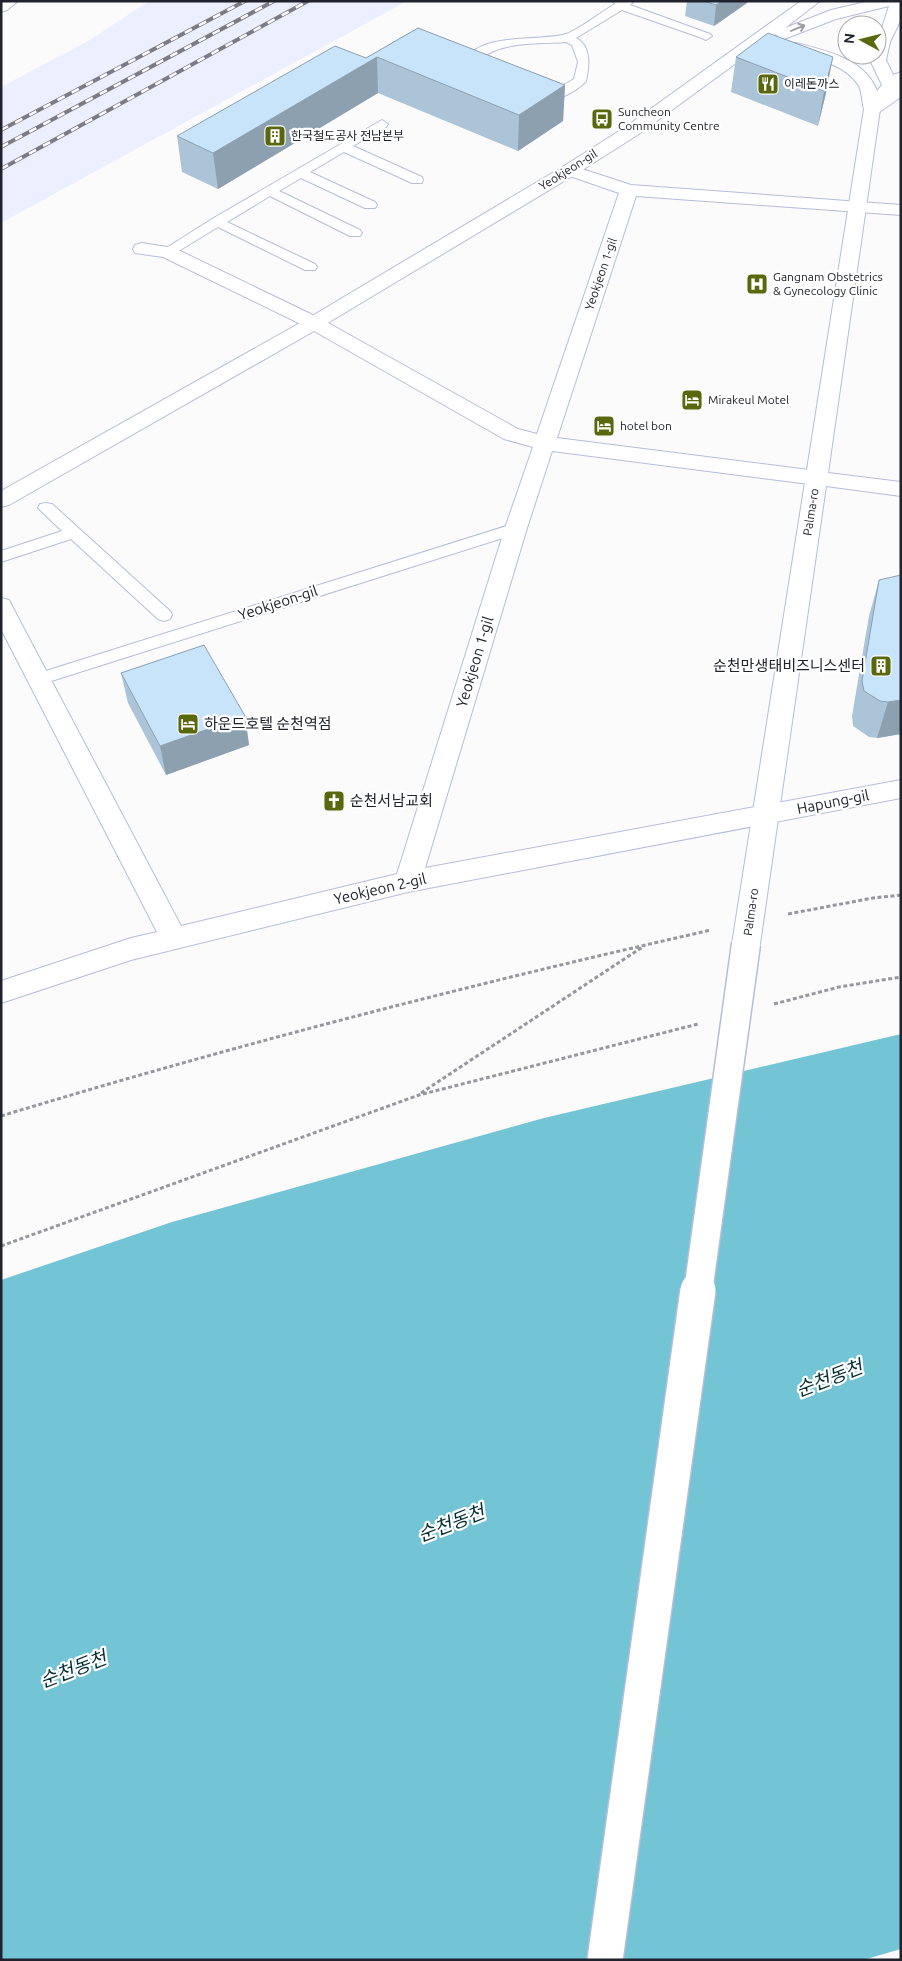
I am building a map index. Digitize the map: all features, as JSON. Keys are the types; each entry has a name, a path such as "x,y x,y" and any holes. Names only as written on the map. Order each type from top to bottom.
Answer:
{"street":[{"path":"1,7 10,1"},
{"name":"Yeokjeon-gil","path":"1,500 314,323 570,170 633,130 808,2"},
{"path":"730,58 754,49 794,29 831,15 891,2 890,28 882,42 878,60 897,84 872,109"},
{"path":"754,49 798,48 826,56 850,69 866,84 872,109"},
{"name":"Palma-ro","path":"605,1960 748,933 872,109"},
{"path":"570,170 630,190 901,210"},
{"name":"Yeokjeon 1-gil","path":"408,882 516,528 630,190"},
{"path":"142,249 167,252 314,323 511,434 544,443 901,489"},
{"path":"1,606 174,938"},
{"name":"Hapung-gil","path":"766,814 901,789"},
{"name":"Yeokjeon 2-gil","path":"1,992 131,949 408,882 766,814"}],"lane":[{"path":"487,82 481,78 472,66 473,59 486,48 525,41 568,38 623,3 706,36"},
{"path":"525,98 550,98 580,81 584,62 577,43 568,38"},
{"path":"167,252 382,124"},
{"path":"344,146 417,180"},
{"path":"301,172 370,205"},
{"path":"269,192 355,233"},
{"path":"217,222 310,267"},
{"path":"46,508 164,615"},
{"name":"Yeokjeon-gil","path":"39,679 516,528"},
{"path":"1,557 73,533"}],"path":[{"path":"1,1116 134,1074 392,1006 647,944 748,933 873,898 901,895"},
{"path":"419,1095 647,944"},
{"path":"764,1006 839,987 901,977"},
{"path":"1,1246 419,1095 699,1023"}],"shaded area":[{"path":"149,1 407,1 1,223 1,87 90,40"}],"water":[{"name":"순천동천","path":"901,1034 901,1949 863,1960 1,1960 1,1280 172,1222 544,1118"}],"building":[{"path":"704,1 722,1 716,5"},
{"path":"418,28 565,85 519,115 377,57 213,153 177,136 335,46 366,58"},
{"path":"768,33 833,57 824,91 736,57"},
{"path":"901,575 901,700 880,701 864,691 862,681 879,580"},
{"path":"204,645 245,716 160,746 121,673"}],"railway":[{"path":"1,130 245,1"},
{"path":"1,147 274,1"},
{"path":"1,169 308,1"}],"place":[{"name":"이레돈까스","path":"768,84"},
{"name":"Suncheon Community Centre","path":"602,119"},
{"name":"한국철도공사 전남본부","path":"275,136"},
{"name":"Gangnam Obstetrics & Gynecology Clinic","path":"757,284"},
{"name":"Mirakeul Motel","path":"692,400"},
{"name":"hotel bon","path":"604,426"},
{"name":"순천만생태비즈니스센터","path":"881,666"},
{"name":"하운드호텔 순천역점","path":"188,724"},
{"name":"순천서남교회","path":"334,801"}]}
